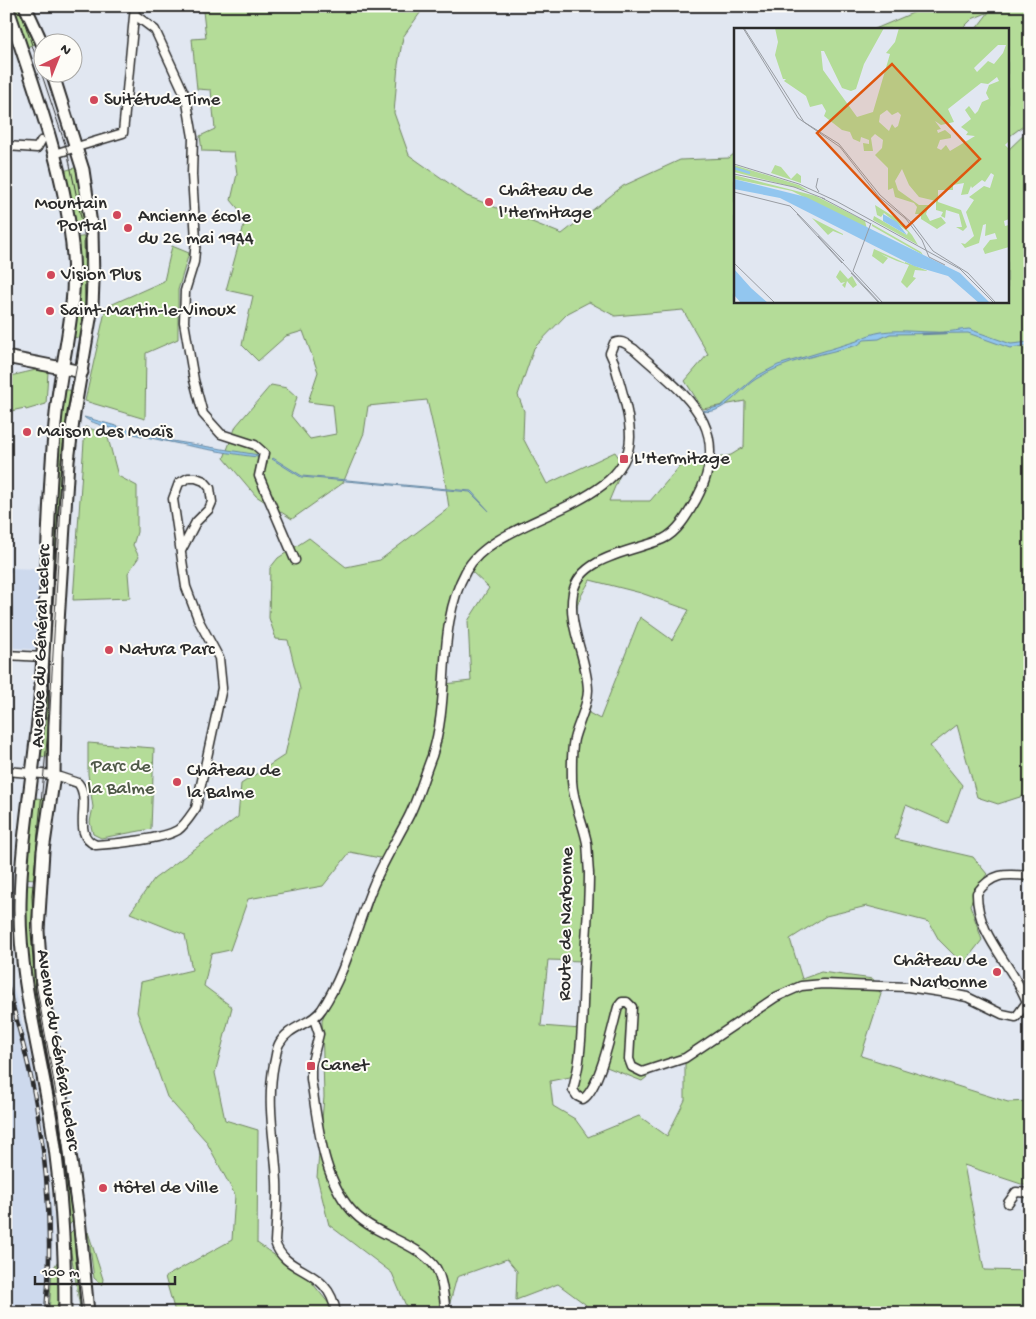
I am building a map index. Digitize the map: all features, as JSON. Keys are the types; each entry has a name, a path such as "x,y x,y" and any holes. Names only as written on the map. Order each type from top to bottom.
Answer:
{"main road":[{"name":"Avenue du Général Leclerc","path":"7,6 54,154 71,233 74,260 73,309 56,413 43,658 22,881 21,926 26,994 50,1115 58,1174 65,1272 65,1313"},
{"path":"25,6 37,32"},
{"name":"Avenue du Général Leclerc","path":"55,82 83,170 94,256 92,307 68,460 56,655 54,776 43,851 38,931 39,962 49,1036 66,1125 78,1209 88,1313"},
{"path":"6,357 82,372"},
{"name":"Avenue du Général Leclerc","path":"65,1272 70,1284 71,1313"}],"street":[{"path":"54,154 123,132 135,10"},
{"path":"135,10 155,30 186,97 193,137 192,175 196,240 194,262 185,292 184,322 194,380 203,414 221,434 255,445 264,453 259,476 295,560"},
{"path":"6,146 37,148 41,141"},
{"name":"Route de Narbonne","path":"336,1313 332,1297 319,1278 283,1258 278,1252 275,1242 277,1181 270,1118 273,1070 280,1043 296,1027 314,1019 322,1009 342,969 374,884 408,816 439,731 448,624 458,586 467,568 474,558 495,542 599,488 621,463 628,451 630,436 616,371 610,353 614,343 619,341 634,349 700,414 708,433 710,466 689,514 677,528 665,538 610,556 593,566 580,578 573,591 572,608 575,632 584,663 588,691 572,752 572,784 576,809 587,844 589,874 581,1029 574,1090 577,1096 583,1099 591,1094 608,1048 618,1007 622,1002 627,1002 632,1007 629,1059 632,1067 642,1072 685,1058 776,997 801,986 823,984 908,987 967,997 1012,1016 1020,1014 1028,1002 988,934 977,905 977,894 991,878 1005,874 1030,876"},
{"path":"6,771 54,776 78,783 82,788 84,797 82,830 88,842 96,845 164,835 179,829 196,808 222,688 220,658 200,621 186,586 173,499 179,483 188,478 196,478 204,481 210,488 212,502 209,509 196,522 181,551"},
{"path":"6,655 43,658"},
{"path":"314,1019 320,1034 311,1066 311,1079 328,1167 343,1198 357,1216 421,1255 436,1268 442,1286 446,1313"},
{"path":"1008,1203 1016,1192 1030,1194"}],"shaded area":[{"path":"6,568 41,569 40,650 6,647 6,592 11,592 13,572 6,573"},
{"path":"6,960 30,1052 46,1142 53,1220 50,1313 8,1313 6,1305"}],"green space":[{"path":"10,6 22,6 35,32 32,32 32,45 24,48"},
{"path":"187,6 425,6 403,37 398,65 394,113 409,155 467,196 562,234 623,186 680,160 729,158 734,154 734,302 1008,302 1008,150 1030,129 1030,800 1023,796 998,804 977,797 957,725 930,746 962,785 948,823 906,805 895,839 973,857 987,874 977,889 970,905 982,940 963,964 939,940 929,922 867,906 826,916 790,939 802,979 821,972 873,979 881,994 861,1056 1008,1102 1030,1101 1030,1187 964,1165 984,1270 1030,1271 1030,1313 590,1313 585,1304 558,1284 516,1300 517,1271 507,1259 457,1277 447,1313 409,1313 392,1273 329,1225 317,1177 324,1097 322,1020 369,912 385,859 350,852 323,886 248,899 230,950 211,954 204,986 232,1007 215,1073 225,1120 258,1130 257,1243 309,1279 334,1310 326,1313 175,1312 165,1277 232,1240 235,1195 206,1141 167,1097 137,1012 141,982 192,970 185,935 130,913 154,879 238,817 241,784 285,755 300,689 288,640 276,639 269,618 270,568 278,558 309,538 346,567 380,560 449,508 444,474 427,400 368,406 364,433 343,483 292,519 256,496 224,458 236,426 271,385 287,388 297,397 291,416 310,439 336,434 333,405 308,402 318,372 303,331 286,336 258,361 242,345 253,296 226,290 246,218 231,200 237,174 234,152 202,151 200,136 215,129 211,90 197,89 192,39 206,38 203,11","holes":["589,302 615,316 683,310 708,354 685,381 703,409 745,401 744,447 731,455 680,466 650,501 609,501 624,465 615,452 547,484 523,438 524,411 518,395 534,348 568,313","470,570 489,588 468,621 471,681 445,684 449,608","590,580 641,593 689,610 672,640 640,617 600,719 589,713 591,685 580,635 577,609 580,598","548,960 585,961 581,1029 541,1026","685,1059 685,1100 667,1136 639,1116 588,1137 575,1119 553,1106 550,1081 575,1076 577,1096 591,1094 599,1064 642,1081 658,1068"]},
{"path":"929,6 1030,6 1030,121 1008,137 1008,28 977,28 989,12 972,19 963,28 877,28"},
{"path":"78,167 89,227 73,229 63,171"},
{"path":"88,236 90,288 84,339 73,337 74,238"},
{"path":"172,246 189,253 178,290 178,339 146,353 145,419 85,401 106,307 164,281"},
{"path":"36,370 48,372 46,404 26,410 25,408 6,412 6,377"},
{"path":"62,389 74,391 54,758 40,756"},
{"path":"85,427 107,434 118,476 137,486 137,532 133,545 139,557 128,573 130,598 73,600"},
{"name":"Parc de la Balme","path":"88,743 154,748 151,829 101,838 93,834 90,822 93,807 88,774"},
{"path":"35,798 46,799 35,879 24,878 32,807 34,807"},
{"path":"27,885 37,886 36,905 75,1218 67,1228 29,992 23,891 27,891"},
{"path":"76,1227 83,1311 81,1313 68,1235"},
{"path":"88,1232 103,1279 102,1285 94,1278"},
{"path":"60,1257 61,1313 49,1313 52,1271"}],"water":[{"path":"969,329 1011,344 1030,342 1030,345 1010,348 968,333 890,334 879,339 864,340 858,345 806,358 780,367 750,383 731,401 717,410 703,411 721,406 757,376 778,365 857,341 875,333 894,331 942,332"},
{"path":"84,417 166,440 259,455 258,457 195,447 137,435 93,422"},
{"path":"273,458 302,476 471,491 490,512 470,492 301,477"}],"waterway":[{"path":"922,334 946,333"}],"tram line":[{"path":"19,6 67,150 84,232 85,302 78,359 65,429 50,710 32,895 35,978 58,1104 84,1313"}],"railway":[{"path":"6,981 32,1081 42,1139 49,1238 46,1313"}],"place":[{"name":"Suitétude Time","path":"94,100"},
{"name":"Château de l'Hermitage","path":"489,202"},
{"name":"Mountain Portal","path":"117,215"},
{"name":"Ancienne école du 26 mai 1944","path":"128,228"},
{"name":"Vision Plus","path":"51,275"},
{"name":"Saint-Martin-le-Vinoux","path":"50,311"},
{"name":"Maison des Moaïs","path":"27,432"},
{"name":"L'Hermitage","path":"624,459"},
{"name":"Natura Parc","path":"109,650"},
{"name":"Château de la Balme","path":"177,782"},
{"name":"Château de Narbonne","path":"997,972"},
{"name":"Canet","path":"311,1066"},
{"name":"Hôtel de Ville","path":"103,1188"}]}
